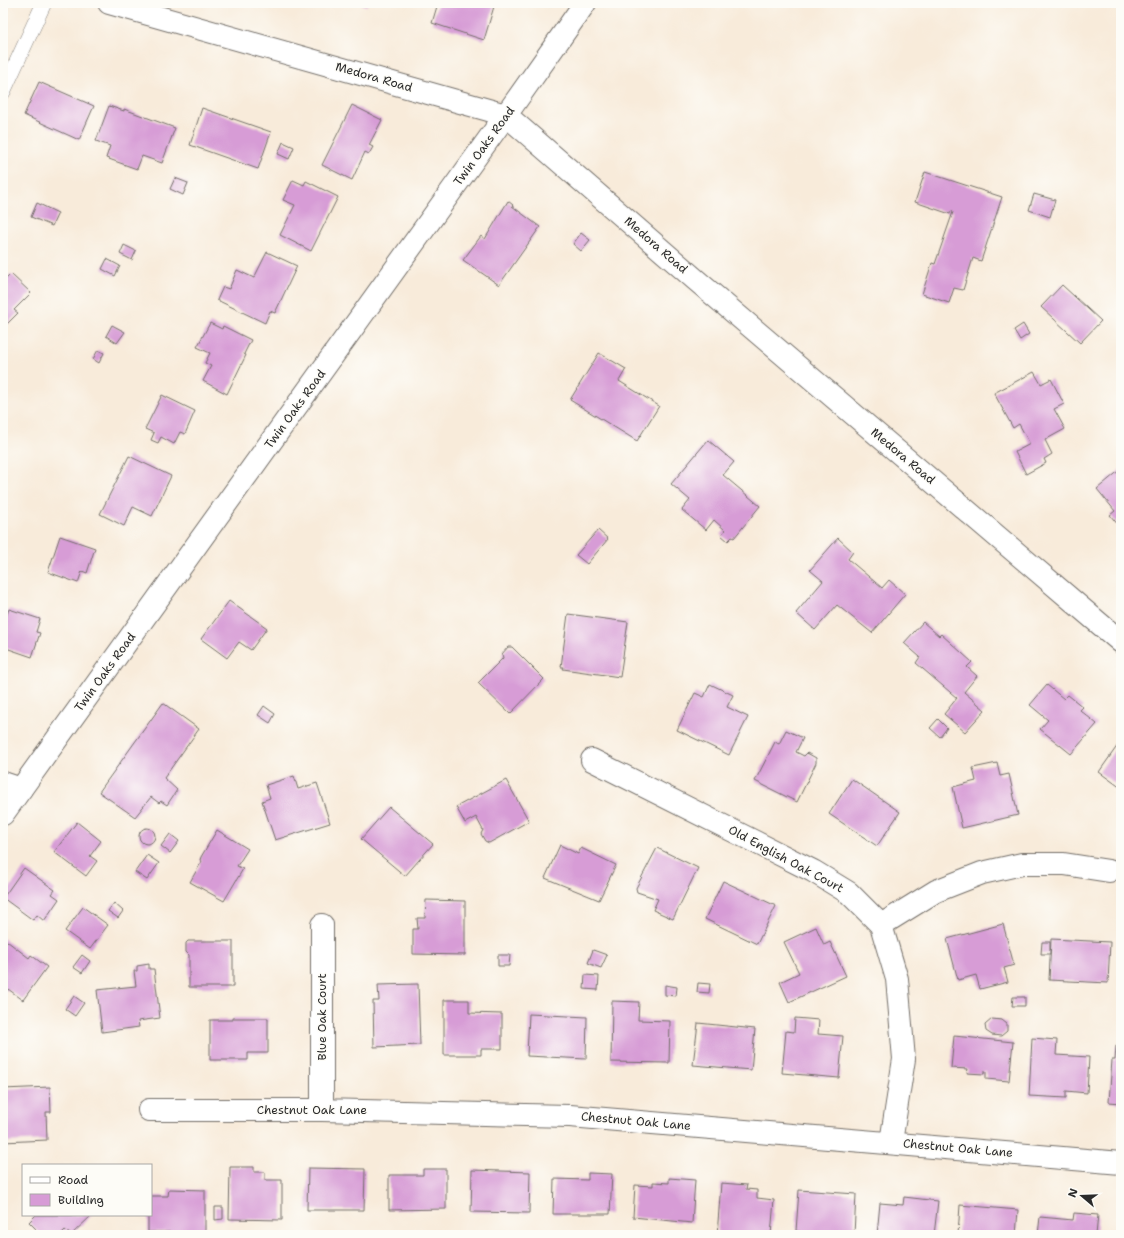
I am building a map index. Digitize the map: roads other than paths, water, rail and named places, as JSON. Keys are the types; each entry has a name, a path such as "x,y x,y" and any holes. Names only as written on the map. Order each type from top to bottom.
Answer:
{"street":[{"name":"Medora Road","path":"109,3 506,115 696,280 1121,642"},
{"name":"Twin Oaks Road","path":"3,814 12,786 506,115 585,3"},
{"name":"Old English Oak Court","path":"592,760 813,871 849,893 881,925 897,979 904,1059 891,1142"},
{"path":"881,925 936,891 982,873 1022,864 1064,864 1109,871"},
{"name":"Blue Oak Court","path":"322,925 322,1110"},
{"name":"Chestnut Oak Lane","path":"149,1110 322,1110 570,1116 891,1142 1121,1163"}],"lane":[{"path":"3,92 44,3"}]}
